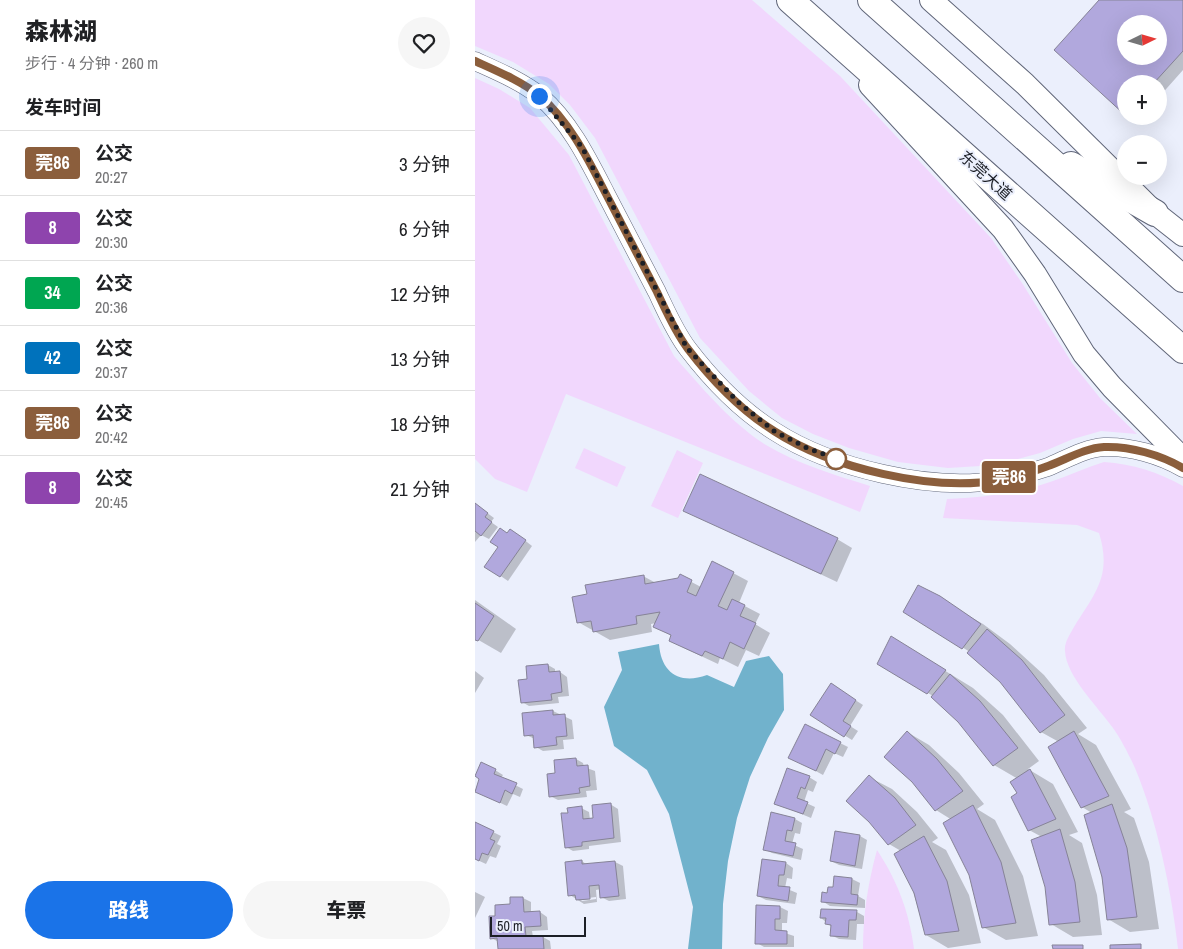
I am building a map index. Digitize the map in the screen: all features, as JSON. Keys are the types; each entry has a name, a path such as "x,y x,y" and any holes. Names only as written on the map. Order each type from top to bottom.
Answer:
{"highway":[{"path":"871,0 1183,280"},
{"name":"东莞大道","path":"793,3 1183,350"},
{"path":"1027,140 1155,213"}],"main road":[{"path":"931,0 1025,84 1155,213 1183,235"},
{"path":"793,3 1003,229 1035,274 1084,354 1112,387 1183,459"}],"street":[{"path":"475,61 506,76 539,96 558,116 582,147 687,348 738,402 774,431 807,448 845,462 895,477 947,484 999,480 1045,468 1078,454 1103,447 1131,449 1172,462 1183,468"}],"shaded area":[{"path":"475,0 752,0 840,76 991,238 1022,283 1072,363 1100,398 1137,434 1101,431 1073,439 1040,453 996,465 948,468 898,462 849,448 813,434 782,418 749,391 700,338 595,138 570,105 549,84 513,62 475,46"},
{"path":"475,78 499,89 530,108 569,155 674,356 695,380 729,416 766,445 804,463 870,486 860,512 566,394 527,492 495,479 475,459"},
{"path":"584,448 626,467 617,487 575,468"},
{"path":"677,450 703,463 678,518 651,506"},
{"path":"1104,462 1145,470 1183,486 1183,949 1178,949 1163,857 1150,810 1135,768 1116,732 1077,681 1067,661 1066,642 1095,593 1103,572 1103,548 1099,533 1077,525 943,518 947,499 1012,492 1050,482"},
{"path":"877,850 897,886 906,910 914,949 863,949 867,899"}],"water":[{"path":"659,644 661,654 668,669 680,677 697,678 707,675 734,687 746,661 769,656 783,674 784,710 768,738 750,777 737,818 728,861 723,904 722,949 688,949 693,907 669,814 647,770 614,746 604,707 622,670 618,652"}],"building":[{"path":"1099,0 1183,0 1183,51 1161,75 1117,75 1117,108 1054,50"},
{"path":"700,474 838,538 821,574 683,511"},
{"path":"475,503 488,513 485,517 492,522 481,536 475,531"},
{"path":"500,528 507,533 510,529 526,540 500,577 484,567 498,547 490,542"},
{"path":"712,561 734,572 718,606 727,610 732,599 745,605 740,616 756,623 744,649 730,642 723,659 705,651 702,656 669,641 671,635 653,627 660,612 636,616 637,624 593,632 591,621 577,623 572,597 587,594 585,585 644,575 645,584 678,578 680,574 692,580 687,592 696,596"},
{"path":"918,585 940,596 981,624 962,649 903,612"},
{"path":"475,603 494,616 478,641 475,640"},
{"path":"987,629 1022,660 1065,715 1040,733 1000,682 967,653"},
{"path":"891,636 946,670 927,694 877,664"},
{"path":"548,664 549,672 560,671 562,692 551,694 552,700 521,703 518,680 527,679 526,666"},
{"path":"950,674 980,701 1018,748 993,766 958,722 931,697"},
{"path":"831,683 856,700 843,721 851,726 844,737 810,715"},
{"path":"553,710 553,715 565,714 567,736 556,737 557,745 534,748 533,735 524,736 522,713"},
{"path":"805,724 841,742 835,754 826,749 816,771 788,758"},
{"path":"907,731 937,759 963,791 935,811 912,782 884,757"},
{"path":"1074,731 1109,796 1081,808 1048,747"},
{"path":"576,758 577,766 588,765 590,786 579,788 580,793 549,797 547,774 555,773 554,760"},
{"path":"481,762 496,769 494,774 517,783 512,794 505,790 500,803 475,792 479,779 475,776"},
{"path":"787,768 810,776 805,789 801,787 797,798 808,802 803,814 774,804"},
{"path":"1030,769 1056,819 1028,831 1011,797 1017,793 1010,782"},
{"path":"869,775 895,798 916,825 888,845 869,822 846,801"},
{"path":"611,803 614,838 582,842 582,846 565,848 561,813 568,813 567,808 582,806 583,819 593,818 592,805"},
{"path":"1112,804 1127,848 1137,917 1107,920 1102,877 1084,815"},
{"path":"973,805 1001,862 1016,923 982,928 969,875 943,823"},
{"path":"771,812 795,818 792,831 787,830 785,841 796,843 793,856 763,850"},
{"path":"475,822 494,831 490,839 495,841 488,855 482,853 479,861 475,859"},
{"path":"1060,829 1075,882 1080,922 1049,925 1045,887 1031,840"},
{"path":"835,831 860,835 855,866 830,861"},
{"path":"924,836 947,881 959,931 925,935 914,893 894,854"},
{"path":"762,859 786,862 784,875 779,875 778,886 790,887 788,901 757,896"},
{"path":"582,860 582,864 615,861 619,896 600,898 599,885 589,886 590,899 576,900 575,895 568,896 565,862"},
{"path":"834,876 852,878 851,894 858,895 857,905 821,902 822,892 827,893 828,887 833,887"},
{"path":"510,897 523,897 524,912 540,911 541,926 525,927 526,936 543,936 544,949 498,949 497,938 490,939 489,916 495,916 495,905 510,904"},
{"path":"756,905 780,906 780,919 775,919 775,930 787,931 787,944 755,944"},
{"path":"821,909 857,910 856,920 849,920 848,937 830,936 831,925 825,924 826,918 820,918"},
{"path":"1141,944 1141,949 1110,949 1110,945"},
{"path":"1052,945 1083,945 1083,949 1053,949"}],"bus line":[{"name":"莞86","path":"475,61 506,76 539,96 558,116 582,147 687,348 738,402 774,431 807,448 845,462 895,477 947,484 999,480 1045,468 1078,454 1103,447 1131,449 1172,462 1183,468"}],"route":[{"path":"539,96 558,116 582,147 687,348 738,402 774,431 807,448 845,462 836,459"}]}
